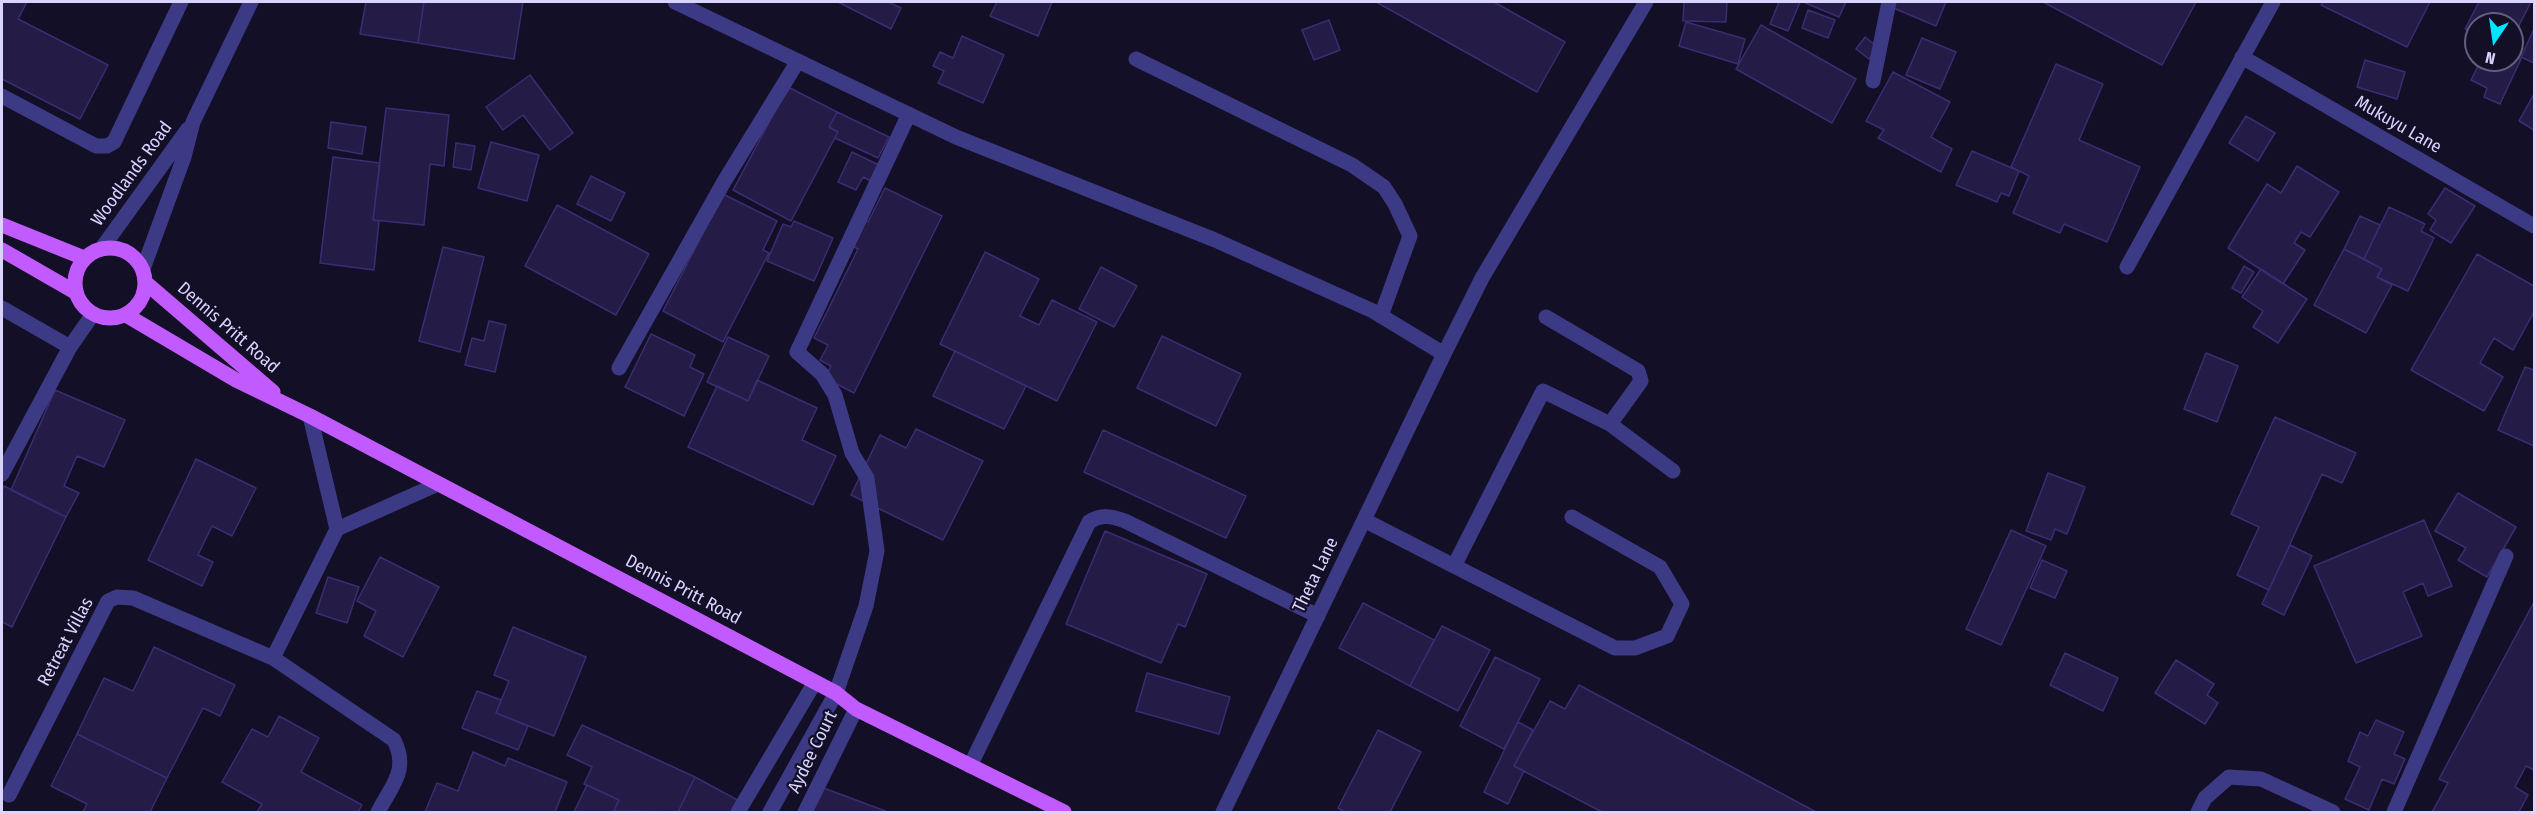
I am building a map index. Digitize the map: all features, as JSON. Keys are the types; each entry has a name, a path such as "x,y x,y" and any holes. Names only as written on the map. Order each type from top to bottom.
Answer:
{"main road":[{"path":"2,225 84,258"},
{"path":"2,250 75,292 85,308 104,318 126,315 140,303 144,276 133,256 118,249 102,248 84,258 76,274 75,292"},
{"name":"Dennis Pritt Road","path":"144,276 284,402"},
{"name":"Dennis Pritt Road","path":"126,315 226,375 284,402 836,693 856,709 1064,813"}],"street":[{"path":"2,96 96,146 107,146 114,142 181,2"},
{"name":"Woodlands Road","path":"102,248 193,122 251,2"},
{"name":"Theta Lane","path":"1223,813 1482,278 1646,2"},
{"path":"1873,81 1889,2"},
{"path":"2127,267 2272,2"},
{"path":"683,3 956,137 1215,240 1381,316 1444,354"},
{"name":"Mukuyu Lane","path":"2242,57 2535,226"},
{"path":"1136,59 1352,165 1384,187 1410,236 1381,316"},
{"path":"619,368 724,180 798,61"},
{"path":"770,813 836,693 866,606 877,551 867,478 852,453 835,394 822,374 797,352 909,114"},
{"name":"Woodlands Road","path":"144,276 184,157 193,122"},
{"path":"2,308 70,347"},
{"path":"2,474 70,347 93,314"},
{"path":"1546,317 1638,371 1641,381 1610,424"},
{"path":"1454,566 1543,391 1610,424 1673,471"},
{"path":"309,416 337,529"},
{"path":"273,658 337,529 438,484"},
{"path":"970,766 1089,522 1098,517 1111,516 1125,521 1318,616"},
{"path":"1365,520 1615,648 1635,648 1667,636 1682,603 1660,567 1572,516"},
{"path":"2394,813 2506,556"},
{"name":"Retreat Villas","path":"9,795 108,601 117,597 133,598 273,658 394,740 400,753 402,767 378,813"},
{"path":"738,813 815,682"},
{"name":"Aydee Court","path":"805,813 856,709"},
{"path":"2198,813 2205,798 2229,777 2261,779 2333,813"}],"building":[{"path":"2,2 27,2 18,19 108,65 80,119 2,79"},
{"path":"366,2 424,2 418,43 360,34"},
{"path":"424,2 523,2 514,59 418,43"},
{"path":"838,2 888,2 901,8 891,29"},
{"path":"997,2 1052,2 1038,36 990,16"},
{"path":"1376,2 1494,2 1565,42 1537,92"},
{"path":"1684,2 1727,2 1726,22 1683,21"},
{"path":"1779,2 1800,2 1788,31 1770,24"},
{"path":"1803,2 1846,2 1839,17"},
{"path":"1893,2 1946,2 1936,26 1891,7"},
{"path":"2043,2 2196,2 2162,65"},
{"path":"2323,2 2430,2 2407,47 2321,5"},
{"path":"2479,2 2531,2 2524,16 2524,12 2474,12"},
{"path":"1808,10 1835,20 1828,38 1802,28"},
{"path":"1329,20 1340,50 1314,60 1302,30"},
{"path":"1686,22 1745,39 1738,64 1679,46"},
{"path":"1761,25 1856,79 1832,123 1736,69"},
{"path":"2534,29 2534,63 2524,58 2524,51"},
{"path":"962,36 1004,55 983,103 938,83 944,71 933,66 940,52 953,58"},
{"path":"1865,37 1878,47 1869,59 1856,49"},
{"path":"1922,38 1956,52 1940,89 1906,75"},
{"path":"2365,60 2405,72 2397,99 2357,87"},
{"path":"2056,64 2103,84 2079,140 2140,167 2107,242 2064,224 2060,233 2013,213 2029,176 2011,167"},
{"path":"1893,72 1950,102 1931,137 1952,149 1941,172 1878,138 1884,130 1866,121"},
{"path":"2475,72 2515,72 2500,104 2484,97 2487,88 2471,80"},
{"path":"530,75 573,133 550,150 523,115 503,130 486,107"},
{"path":"788,87 837,112 829,127 838,132 791,221 733,190"},
{"path":"2534,94 2534,130 2519,121"},
{"path":"386,108 449,115 444,166 430,164 424,225 373,220"},
{"path":"837,112 889,137 878,158 835,138 838,132 829,127"},
{"path":"2246,116 2275,133 2258,161 2229,143"},
{"path":"331,122 366,127 362,154 328,148"},
{"path":"491,142 539,155 527,201 478,188"},
{"path":"456,143 475,146 471,170 453,167"},
{"path":"1972,151 2019,171 2009,196 2001,193 1997,202 1956,185"},
{"path":"852,152 881,166 873,182 863,177 856,190 838,182"},
{"path":"333,157 380,163 373,220 379,221 374,270 320,263"},
{"path":"2297,166 2339,192 2310,237 2301,232 2294,243 2305,250 2283,284 2228,248 2267,184 2281,193"},
{"path":"591,176 625,193 611,221 577,204"},
{"path":"885,188 942,216 854,393 825,378 831,366 820,360 828,345 814,338 858,249 843,241 855,216 868,222"},
{"path":"2445,188 2475,206 2451,243 2430,230 2436,220 2428,214"},
{"path":"723,194 777,221 763,250 769,253 723,342 663,311"},
{"path":"557,205 649,254 616,315 525,266"},
{"path":"2389,207 2425,224 2421,231 2434,238 2408,291 2377,277 2382,269 2364,259"},
{"path":"2360,216 2380,225 2364,259 2344,249"},
{"path":"794,221 833,238 814,281 767,261 783,224 791,227"},
{"path":"443,247 484,257 460,352 419,341"},
{"path":"2344,249 2382,269 2377,277 2392,285 2366,333 2314,305"},
{"path":"985,252 1039,279 1020,316 1039,325 1052,300 1097,322 1057,401 940,344"},
{"path":"2477,254 2534,286 2534,312 2513,350 2494,338 2480,363 2503,377 2484,411 2411,370"},
{"path":"2244,266 2254,272 2241,293 2232,288"},
{"path":"1101,267 1137,286 1114,327 1079,309"},
{"path":"2261,269 2307,299 2278,343 2253,327 2263,311 2242,297"},
{"path":"489,321 506,325 495,372 465,365 472,338 484,341"},
{"path":"651,334 695,355 690,367 704,374 684,416 625,387"},
{"path":"1162,336 1241,374 1216,426 1137,388"},
{"path":"728,337 769,356 748,401 707,382"},
{"path":"955,351 1026,386 1004,429 933,396"},
{"path":"2206,353 2238,366 2217,422 2184,409"},
{"path":"2525,367 2534,370 2534,446 2498,430"},
{"path":"757,380 817,408 802,440 836,456 813,505 688,447 717,386 748,401"},
{"path":"55,390 125,420 104,467 77,456 64,486 79,493 66,517 11,490"},
{"path":"2275,417 2356,453 2342,483 2322,474 2269,590 2237,575 2259,527 2231,514"},
{"path":"916,429 983,461 943,540 851,495 880,435 906,448"},
{"path":"1103,430 1246,496 1226,538 1084,472"},
{"path":"196,459 256,488 232,536 212,526 198,555 213,562 202,586 148,560"},
{"path":"2048,473 2085,487 2067,534 2055,529 2051,540 2026,531"},
{"path":"4,486 66,517 12,627 2,622 2,491"},
{"path":"2458,493 2516,527 2487,577 2458,560 2466,548 2435,531"},
{"path":"2424,520 2452,586 2428,596 2423,583 2403,592 2422,636 2356,663 2314,566"},
{"path":"2011,530 2046,546 2001,645 1966,629"},
{"path":"1105,531 1207,574 1185,627 1178,624 1161,663 1066,624"},
{"path":"2290,545 2312,556 2284,615 2262,604"},
{"path":"380,557 439,587 403,657 364,636 376,611 357,601"},
{"path":"2042,560 2067,571 2055,598 2030,588"},
{"path":"328,577 359,587 347,623 316,613"},
{"path":"2534,602 2534,770 2526,766 2515,787 2528,795 2519,812 2432,812 2448,783 2439,779"},
{"path":"1363,603 1434,640 1410,686 1339,648"},
{"path":"1442,626 1490,650 1458,711 1410,686"},
{"path":"513,627 586,657 554,736 496,713 509,681 494,675"},
{"path":"154,647 235,685 220,716 203,708 167,778 77,734 104,678 133,691"},
{"path":"2065,653 2118,678 2103,711 2050,685"},
{"path":"1495,657 1540,679 1504,749 1460,726"},
{"path":"2176,660 2214,684 2207,695 2218,703 2205,724 2155,693"},
{"path":"1147,673 1230,697 1219,734 1136,711"},
{"path":"1579,685 1816,812 1602,812 1514,766 1550,701 1565,709"},
{"path":"477,691 501,700 496,713 528,726 518,750 462,728"},
{"path":"279,716 319,738 301,772 362,805 358,812 257,812 262,804 222,782 252,729 268,737"},
{"path":"2376,720 2404,732 2394,754 2405,759 2394,784 2382,779 2369,810 2345,799 2360,767 2348,761 2360,732 2368,736"},
{"path":"1518,722 1533,730 1514,766 1524,771 1508,804 1484,792"},
{"path":"582,725 695,777 678,812 614,811 619,800 584,784 592,767 567,755"},
{"path":"1378,730 1421,752 1390,812 1345,812 1338,808"},
{"path":"77,734 167,778 150,812 83,812 87,804 51,786"},
{"path":"473,752 505,766 508,758 567,782 555,812 425,812 437,783 458,791"},
{"path":"695,777 743,803 739,812 678,812"},
{"path":"587,785 619,800 614,811 617,812 574,812"},
{"path":"821,787 888,812 810,812"}]}
